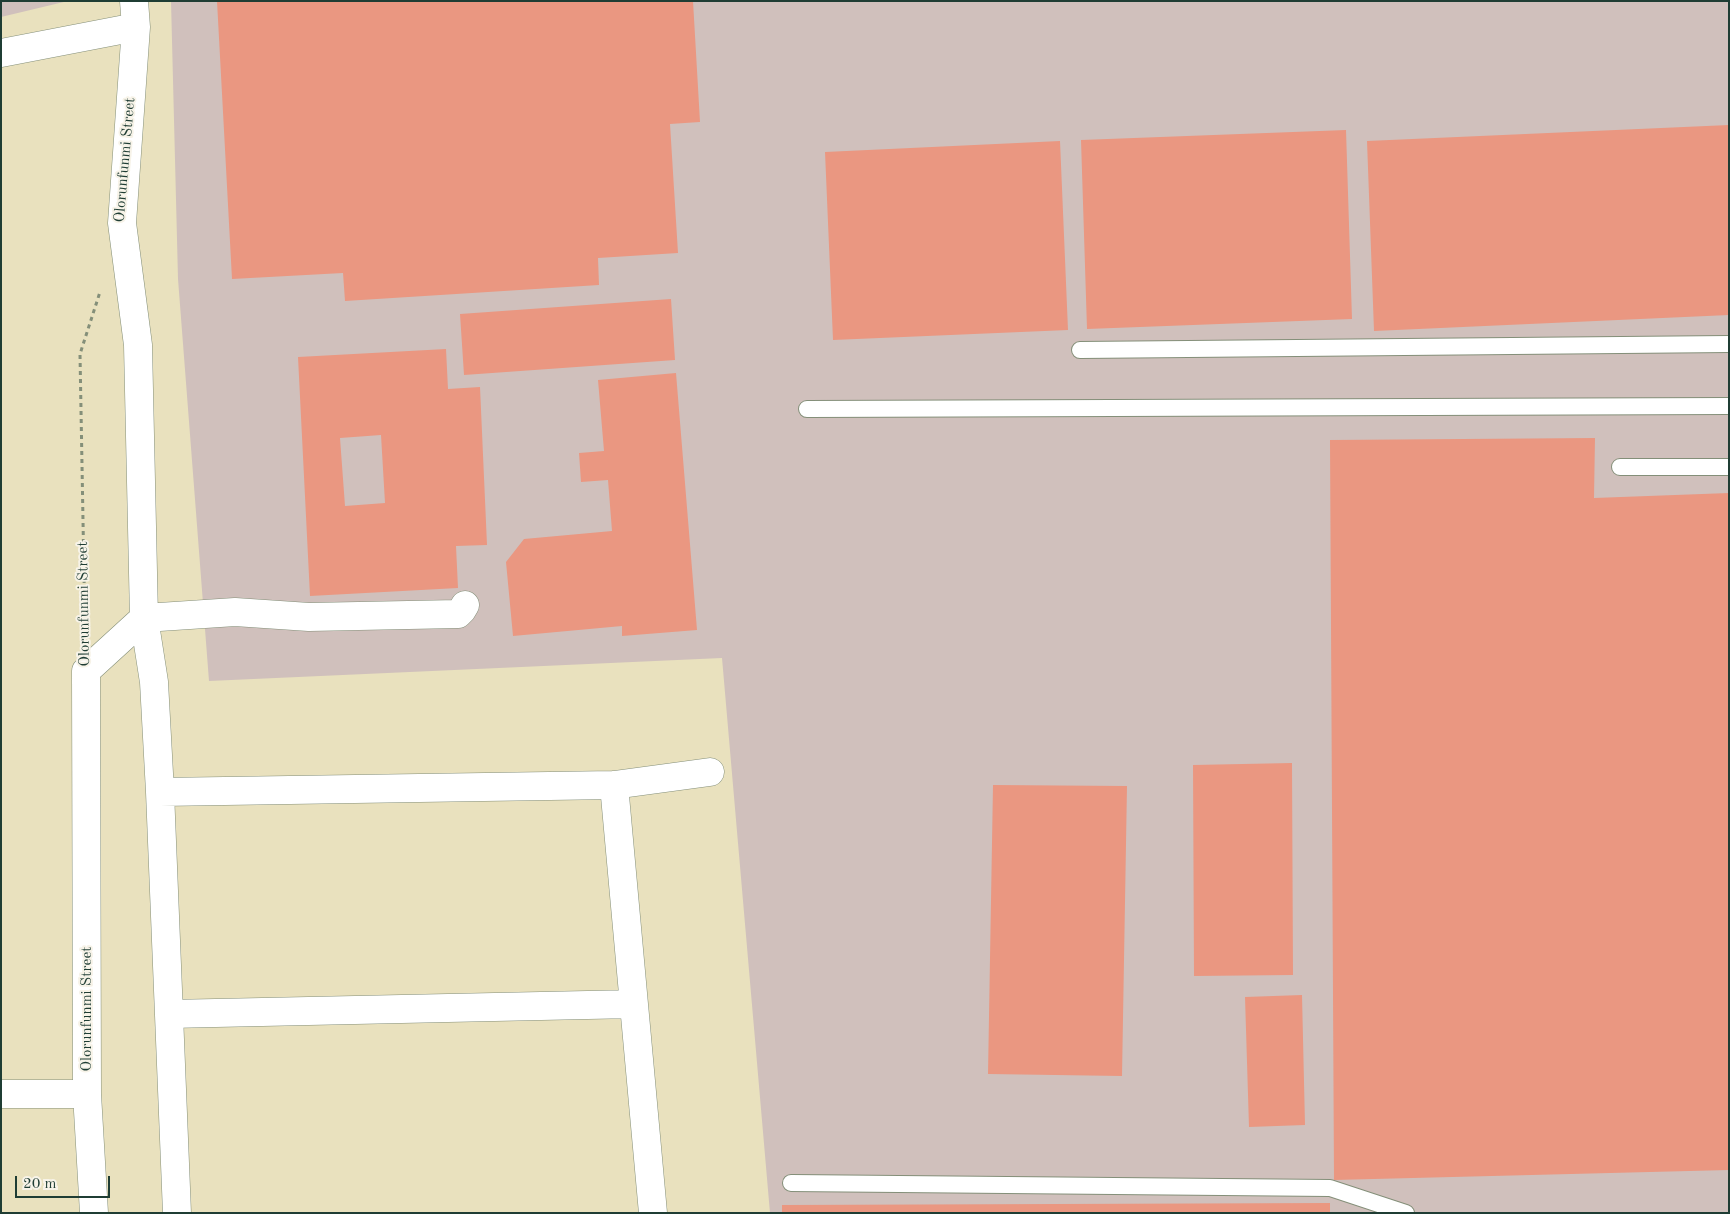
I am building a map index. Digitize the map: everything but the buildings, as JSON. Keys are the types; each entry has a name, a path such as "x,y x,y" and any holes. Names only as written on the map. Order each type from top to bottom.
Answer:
{"street":[{"path":"1,53 135,14"},
{"name":"Olorunfunmi Street","path":"135,14 122,223 138,345 144,618 154,682 177,1213"},
{"path":"86,671 144,618 235,612 309,618 458,614 465,605"},
{"name":"Olorunfunmi Street","path":"86,671 87,1094 94,1213"},
{"path":"160,792 614,785 710,772"},
{"path":"614,785 653,1213"},
{"path":"169,1014 634,1004"},
{"path":"1,1094 87,1094"}],"lane":[{"path":"1080,350 1729,344"},
{"path":"808,409 1729,406"},
{"path":"1620,467 1729,467"},
{"path":"791,1184 1330,1188 1406,1213"}],"path":[{"name":"Olorunfunmi Street","path":"86,671 80,354 101,289"}],"shaded area":[{"path":"1,1 68,1 1,17"},
{"path":"171,1 1729,1 1729,1213 770,1213 722,658 209,681 178,279"}]}
